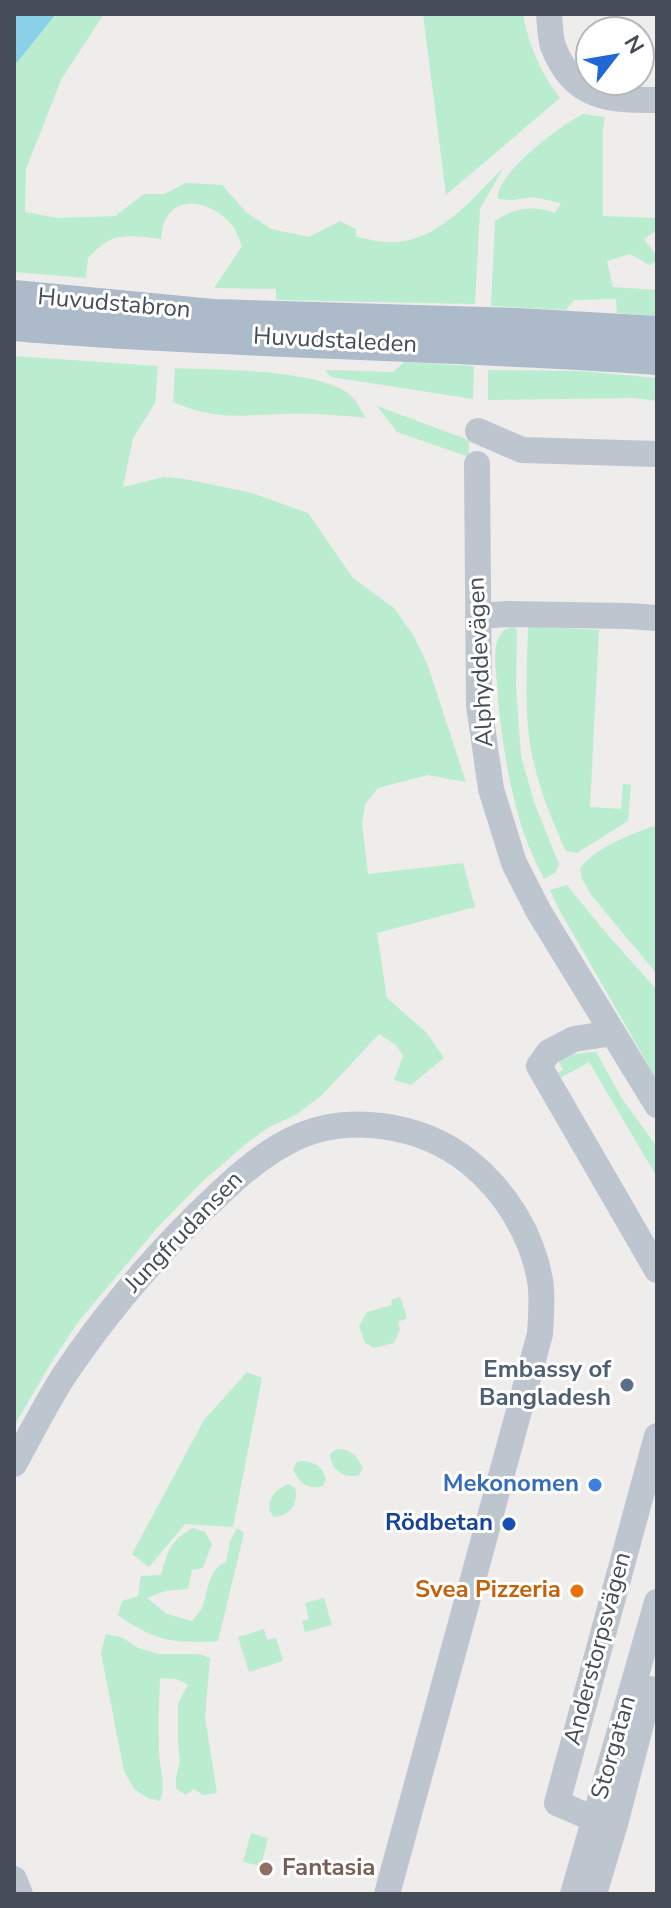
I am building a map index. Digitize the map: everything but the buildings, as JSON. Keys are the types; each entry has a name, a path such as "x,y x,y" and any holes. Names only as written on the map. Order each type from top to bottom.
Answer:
{"main road":[{"name":"Huvudstabron","path":"14,296 213,326"},
{"name":"Huvudstaleden","path":"14,325 503,324 657,332"},
{"name":"Huvudstaleden","path":"213,326 657,359"},
{"path":"581,354 657,369"}],"street":[{"path":"549,14 553,44 566,69 584,89 609,98 657,100"},
{"path":"478,431 522,450 657,454"},
{"name":"Alphyddevägen","path":"477,464 479,705 491,789 514,863 539,912 657,1105"},
{"path":"478,616 538,614 657,618"},
{"path":"613,1033 574,1039 549,1052 539,1066 656,1267"},
{"name":"Jungfrudansen","path":"14,1464 65,1375 123,1296 170,1242 225,1187 262,1156 317,1130 370,1124 418,1135 451,1150 482,1172 493,1184 512,1209 532,1252 542,1305 540,1334 387,1894"},
{"name":"Anderstorpsvägen","path":"604,1822 557,1803 657,1436"},
{"name":"Storgatan","path":"594,1894 604,1822 657,1602"},
{"name":"Storgatan","path":"573,1894 604,1822 657,1660"},
{"path":"14,1879 20,1894"}],"green space":[{"path":"56,14 104,14 61,80 26,169 25,212 57,218 115,216 144,194 164,194 186,183 222,185 247,213 271,229 309,237 340,221 356,229 356,237 383,242 405,241 422,236 452,218 504,167 480,209 475,304 276,300 276,289 214,288 242,246 227,220 200,204 180,206 172,211 164,222 161,239 127,236 103,244 88,258 86,278 14,272 14,69"},
{"path":"423,14 523,14 536,58 560,98 446,195"},
{"path":"583,114 605,117 603,216 657,218 657,230 644,239 657,256 657,261 649,265 630,254 607,261 613,287 657,290 657,316 617,313 616,299 574,300 566,310 491,306 495,221 524,209 555,213 561,203 533,197 498,199 500,188 507,176 532,151"},
{"path":"14,356 158,366 155,403 133,438 123,487 164,477 185,479 252,493 308,513 353,578 394,608 413,635 428,666 466,782 428,775 378,788 365,804 362,823 368,874 463,863 475,907 377,933 387,998 427,1033 444,1058 411,1085 394,1080 403,1056 396,1045 379,1034 323,1094 296,1115 271,1126 248,1142 203,1181 157,1228 79,1321 14,1426"},
{"path":"404,362 474,366 473,399 331,377 325,370 393,372"},
{"path":"175,368 264,372 312,379 348,393 366,418 305,414 228,416 203,412 173,402"},
{"path":"488,370 580,371 657,378 657,401 635,398 488,400"},
{"path":"377,406 469,440 469,457 397,432"},
{"path":"528,626 599,630 590,807 621,809 623,784 631,785 628,821 577,853 566,851 534,763 527,713"},
{"path":"515,627 521,756 535,805 559,864 555,873 544,879 517,810 500,721 496,646 503,631"},
{"path":"657,827 657,974 592,896 582,879 580,868 604,848"},
{"path":"567,885 657,990 657,1080 550,890"},
{"path":"596,1052 621,1097 657,1147 657,1177 589,1062 555,1081 553,1076 563,1070 557,1059"},
{"path":"400,1297 407,1318 398,1322 400,1330 394,1343 374,1348 365,1343 359,1326 367,1312 392,1305 391,1300"},
{"path":"247,1372 262,1378 233,1527 185,1524 149,1567 132,1554 204,1420"},
{"path":"337,1449 346,1450 356,1457 363,1468 359,1475 348,1476 336,1469 330,1454"},
{"path":"297,1462 320,1468 326,1479 323,1486 308,1486 298,1478 293,1469"},
{"path":"288,1484 295,1488 294,1504 285,1514 274,1517 269,1510 272,1497"},
{"path":"193,1528 205,1532 212,1544 203,1568 192,1570 188,1589 165,1591 147,1598 167,1614 192,1621 204,1604 215,1571 226,1562 237,1528 244,1533 218,1641 165,1639 118,1615 122,1601 138,1596 141,1576 161,1575 171,1547"},
{"path":"324,1598 332,1625 305,1632 302,1621 309,1619 305,1603"},
{"path":"264,1629 267,1640 276,1638 283,1661 249,1672 238,1637"},
{"path":"106,1634 159,1654 199,1654 210,1658 205,1717 217,1793 203,1795 194,1789 186,1795 176,1789 180,1761 178,1704 188,1684 160,1678 159,1756 163,1789 160,1801 134,1789 124,1771 101,1653"},
{"path":"251,1833 268,1838 261,1866 243,1862"}],"water":[{"path":"14,14 56,14 14,69"}],"place":[{"name":"Embassy of Bangladesh","path":"627,1385"},
{"name":"Mekonomen","path":"595,1485"},
{"name":"Rödbetan","path":"509,1524"},
{"name":"Svea Pizzeria","path":"577,1591"},
{"name":"Fantasia","path":"266,1869"}]}
